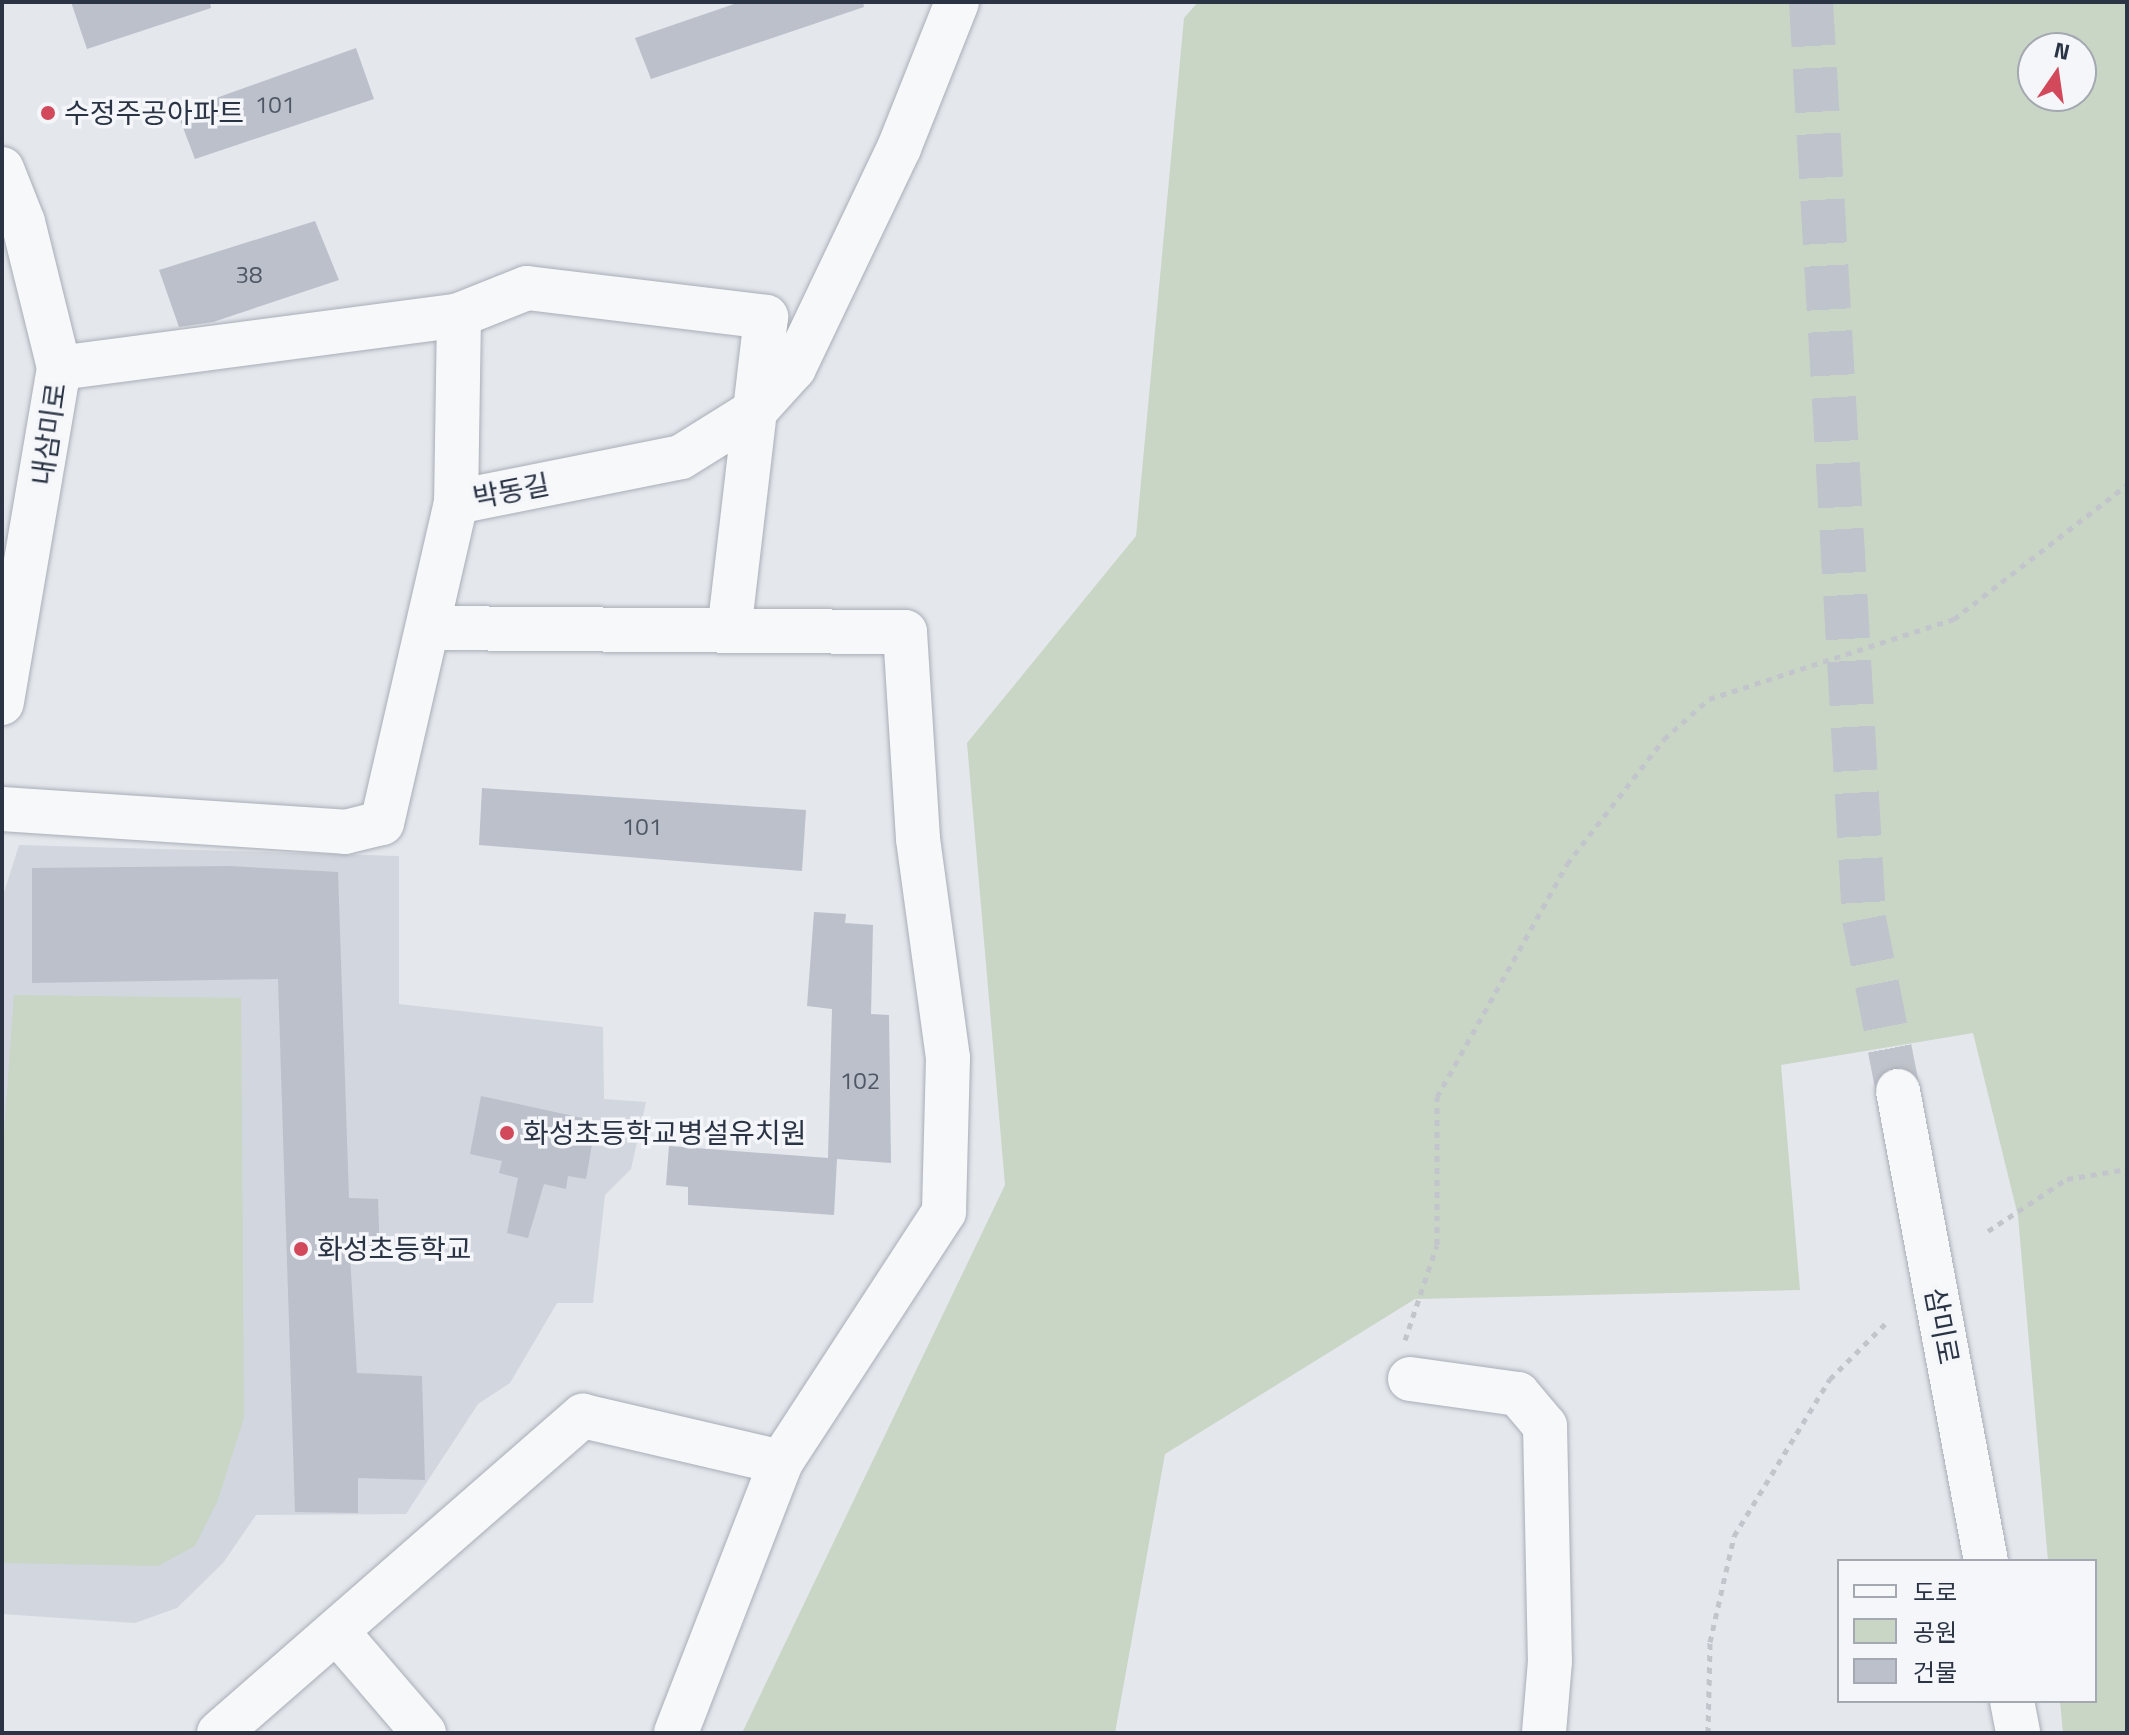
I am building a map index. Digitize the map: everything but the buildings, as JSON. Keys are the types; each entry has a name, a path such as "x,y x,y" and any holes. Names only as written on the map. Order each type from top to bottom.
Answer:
{"street":[{"name":"박동길","path":"2,809 345,832 382,823 430,628 456,502 681,457 755,411 794,368 899,148 957,2"},
{"name":"내삼미로","path":"2,169 23,222 59,368 2,703"},
{"path":"59,368 459,315 527,288 766,317 729,630"},
{"path":"456,502 459,315"},
{"path":"430,628 905,632 918,839 948,1058 944,1212 781,1462 676,1733"},
{"name":"삼미로","path":"1898,1091 1986,1559"},
{"path":"1410,1379 1518,1394 1545,1426 1550,1661 1544,1733"},
{"path":"219,1733 338,1633 583,1416 781,1462"},
{"path":"338,1633 424,1733"},
{"path":"2012,1703 2018,1733"}],"path":[{"path":"1410,1379 1402,1347 1437,1245 1437,1097 1478,1031 1524,932 1602,815 1664,739 1709,699 1954,619 2127,485"},
{"path":"1988,1231 2067,1179 2127,1169"},
{"path":"1708,1733 1710,1642 1741,1523 1830,1379 1886,1323"}],"shaded area":[{"name":"화성초등학교","path":"19,845 399,856 399,1004 603,1027 604,1099 646,1102 631,1169 605,1195 593,1303 557,1303 510,1383 478,1404 406,1514 256,1515 223,1563 177,1608 135,1623 2,1614 2,899"}],"green space":[{"path":"1198,2 2127,2 2127,1733 2063,1733 2060,1703 2097,1703 2097,1559 2048,1559 2018,1216 1973,1033 1781,1065 1800,1290 1415,1299 1165,1454 1115,1733 742,1733 1005,1185 967,743 1136,536 1184,18"},
{"path":"14,995 241,998 244,1418 218,1500 195,1546 158,1566 2,1563 2,1160"}],"tunnel":[{"path":"1811,2 1864,919 1898,1091"}],"place":[{"name":"수정주공아파트","path":"48,113"},
{"name":"화성초등학교병설유치원","path":"507,1133"},
{"name":"화성초등학교","path":"301,1249"}]}
